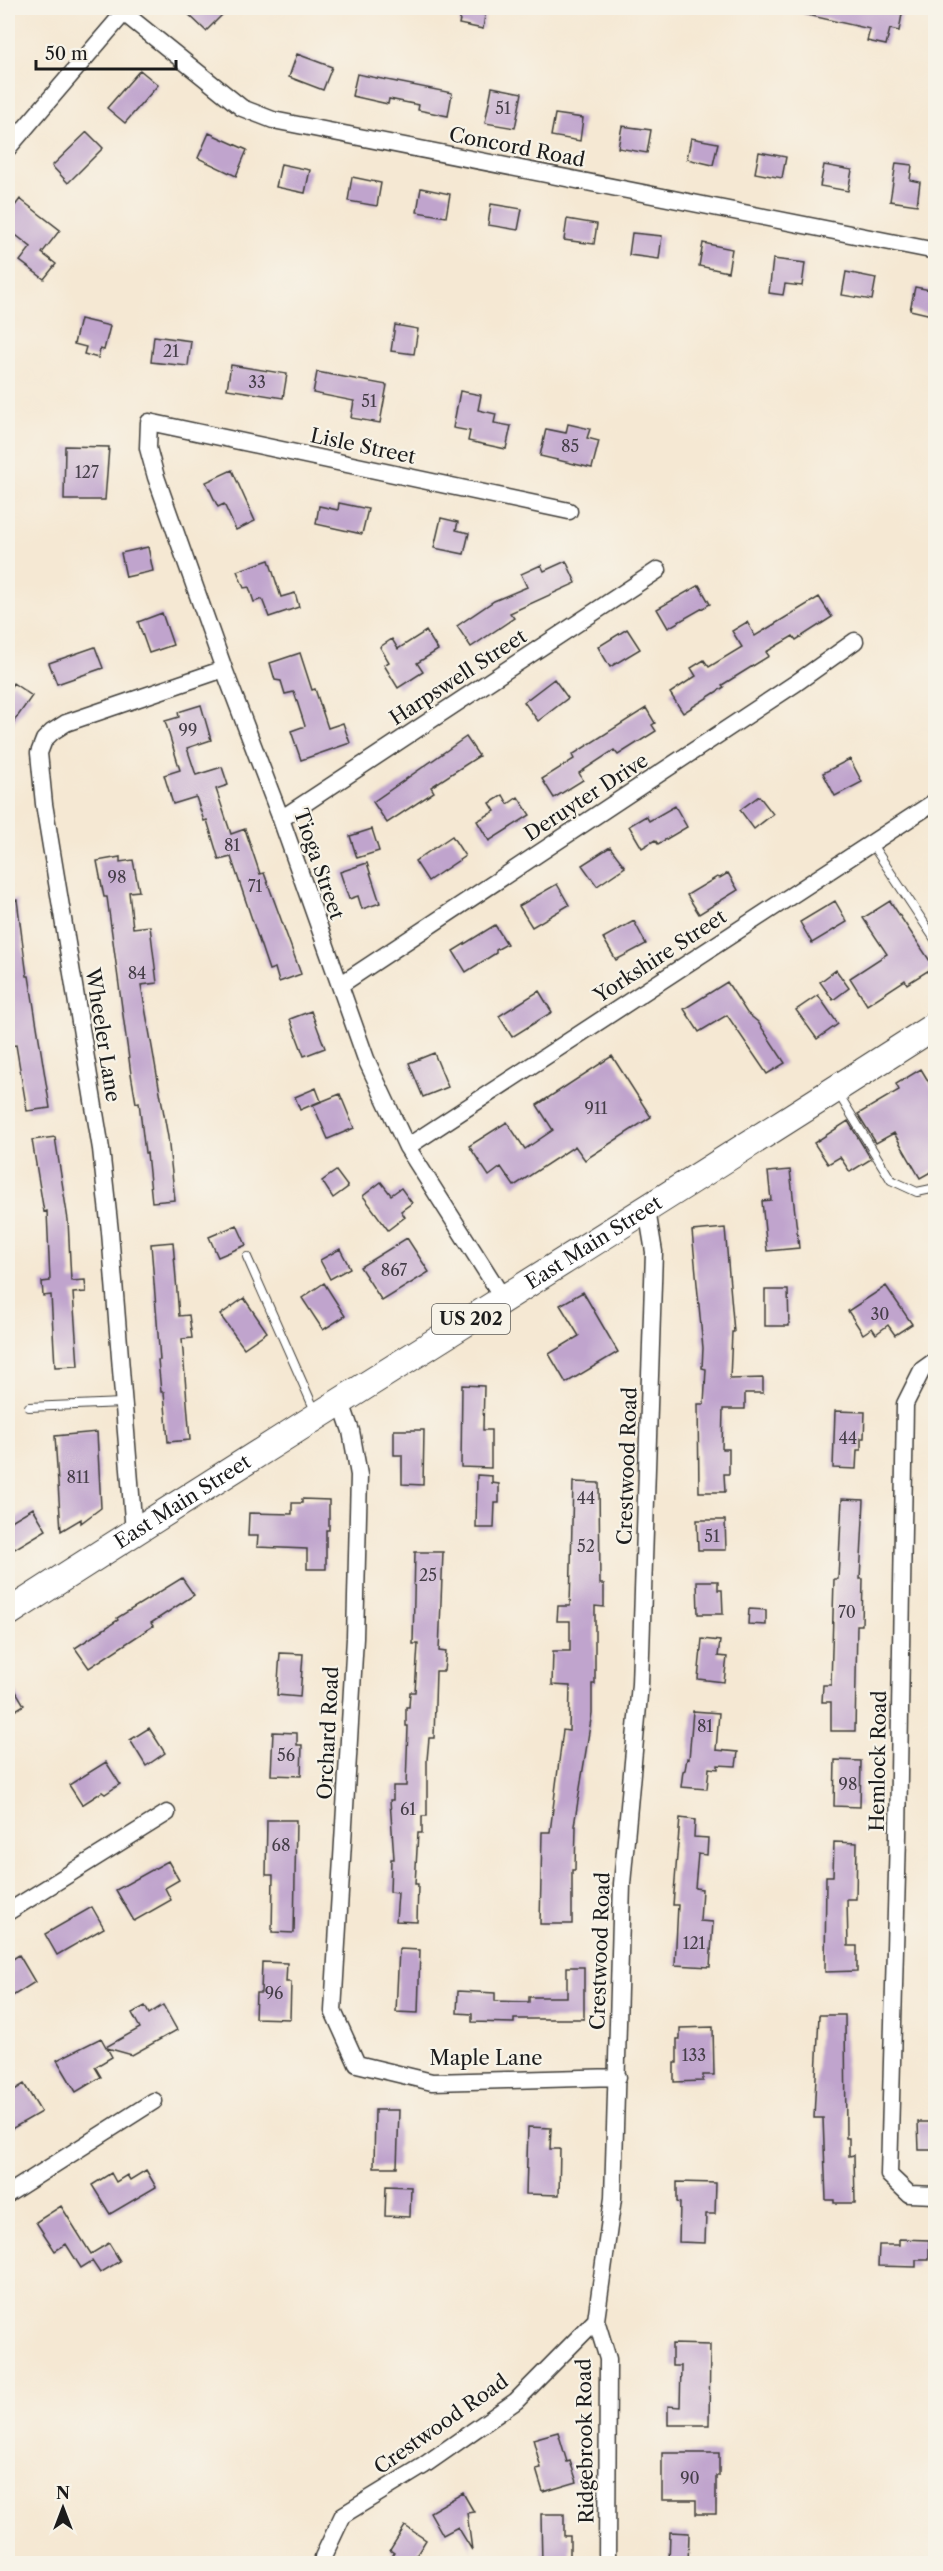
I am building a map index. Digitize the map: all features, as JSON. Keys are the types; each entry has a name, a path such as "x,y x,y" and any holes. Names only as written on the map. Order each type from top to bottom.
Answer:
{"highway":[{"name":"East Main Street","path":"8,1613 936,1025"}],"street":[{"path":"8,148 126,10"},
{"name":"Concord Road","path":"126,10 242,108 273,120 936,251"},
{"name":"Lisle Street","path":"149,422 569,511"},
{"name":"Tioga Street","path":"149,422 148,448 156,477 366,1059 407,1147 503,1298"},
{"name":"Harpswell Street","path":"281,819 658,570"},
{"name":"Deruyter Drive","path":"340,985 796,683 855,641"},
{"name":"Wheeler Lane","path":"134,1532 110,1232 101,1149 44,804 39,753 44,740 66,723 224,669"},
{"name":"Yorkshire Street","path":"407,1147 936,801"},
{"name":"Crestwood Road","path":"323,2564 323,2557 343,2515 423,2466 516,2401 596,2320 613,2198 622,1884 640,1684 648,1505 654,1252 647,1210"},
{"name":"Hemlock Road","path":"936,1360 922,1370 905,1404 889,2175 909,2194 936,2195"},
{"name":"Orchard Road","path":"341,1402 351,1431 359,1475 355,1638 333,2011 357,2064"},
{"path":"8,1912 167,1813"},
{"name":"Maple Lane","path":"357,2064 432,2082 618,2078"},
{"path":"8,2193 154,2101"},
{"name":"Ridgebrook Road","path":"596,2320 608,2359 608,2564"}],"lane":[{"path":"871,843 936,941"},
{"path":"836,1089 891,1180 917,1192 936,1188"},
{"path":"247,1257 317,1417"},
{"path":"29,1407 122,1403"}],"building":[{"path":"182,8 229,8 206,31"},
{"path":"803,8 876,8 902,14 899,31 890,29 886,45 867,41 870,29 803,14"},
{"path":"462,10 485,15 483,29 459,24"},
{"path":"297,54 332,67 323,90 289,77"},
{"path":"140,70 158,85 125,123 107,108"},
{"path":"357,74 452,93 448,116 418,110 419,105 389,99 388,104 352,96"},
{"path":"492,87 522,93 515,128 485,123"},
{"path":"555,114 583,118 580,141 551,136"},
{"path":"622,126 651,130 647,153 618,148"},
{"path":"87,132 103,148 68,183 52,166"},
{"path":"209,133 247,150 236,176 198,158"},
{"path":"691,138 718,143 713,165 687,159"},
{"path":"759,152 786,157 782,178 755,173"},
{"path":"896,163 912,165 910,180 920,182 917,205 890,201"},
{"path":"281,164 310,170 305,193 276,187"},
{"path":"824,165 852,170 848,191 820,186"},
{"path":"352,177 381,183 377,206 348,201"},
{"path":"421,188 450,194 446,217 417,212"},
{"path":"20,199 60,230 42,253 56,264 44,279 20,261 31,247 8,229 8,215"},
{"path":"491,204 522,209 518,230 488,225"},
{"path":"567,219 597,224 594,244 564,240"},
{"path":"632,233 662,236 659,259 629,255"},
{"path":"703,243 732,249 728,272 699,266"},
{"path":"773,259 805,263 802,286 785,284 783,295 769,293"},
{"path":"846,272 876,278 872,300 842,295"},
{"path":"915,287 936,291 936,316 910,310"},
{"path":"80,319 110,326 104,350 100,349 98,358 84,354 86,347 74,344"},
{"path":"395,325 418,329 414,354 391,351"},
{"path":"154,336 191,341 188,366 151,362"},
{"path":"231,365 287,374 283,398 227,389"},
{"path":"317,372 387,385 380,423 351,418 354,401 313,393"},
{"path":"460,391 481,395 478,410 496,414 494,423 511,426 506,449 468,441 470,431 453,428"},
{"path":"568,424 590,429 587,438 599,441 592,468 540,456 546,429 566,433"},
{"path":"65,446 109,447 105,500 64,500"},
{"path":"232,470 255,521 236,530 224,504 218,507 206,482"},
{"path":"339,503 368,509 362,534 316,524 319,506 338,510"},
{"path":"441,518 458,522 456,530 469,533 464,554 434,548"},
{"path":"148,547 153,571 126,577 121,553"},
{"path":"269,560 281,597 295,593 299,607 269,617 262,599 254,602 249,587 244,588 237,571"},
{"path":"566,561 576,583 510,613 514,618 471,647 457,626 494,601 527,587 521,574 541,565 544,571"},
{"path":"699,585 710,604 668,628 657,609"},
{"path":"819,597 832,617 796,640 793,636 766,652 769,656 683,713 670,693 696,676 691,668 704,660 709,667 742,647 732,631 747,622 755,636"},
{"path":"162,613 173,645 149,653 138,622"},
{"path":"627,629 640,649 610,667 598,647"},
{"path":"426,631 438,650 417,663 423,672 398,688 384,665 389,662 380,647 392,639 398,649"},
{"path":"95,647 103,668 57,684 49,663"},
{"path":"300,653 328,728 343,723 350,743 301,760 291,731 305,726 294,692 285,694 281,681 275,680 270,663"},
{"path":"554,679 568,698 538,721 524,702"},
{"path":"13,683 32,696 8,730 8,691"},
{"path":"201,705 211,740 187,748 196,775 222,767 228,785 216,789 231,834 245,829 260,874 264,873 301,974 279,982 275,968 269,970 231,857 219,860 207,820 204,821 196,797 173,804 164,775 180,770 165,721 179,717 178,712"},
{"path":"646,708 655,723 652,725 656,731 618,755 614,750 579,773 583,780 554,798 542,779 574,759 572,755"},
{"path":"466,737 479,756 431,787 434,792 387,823 373,802"},
{"path":"850,759 862,782 835,796 823,773"},
{"path":"503,795 508,804 518,797 530,815 489,841 477,821 495,811 490,803"},
{"path":"759,796 773,814 754,829 740,810"},
{"path":"675,806 687,827 658,844 655,840 642,848 629,826 646,816 649,821"},
{"path":"372,829 379,851 357,858 350,836"},
{"path":"452,836 465,856 428,881 415,861"},
{"path":"610,847 625,867 597,886 582,865"},
{"path":"120,857 120,862 133,860 139,891 129,892 133,928 150,926 157,983 141,985 168,1137 175,1200 152,1202 139,1102 136,1103 131,1074 107,897 104,897 97,861"},
{"path":"367,863 380,903 362,909 358,896 349,899 340,872"},
{"path":"728,873 738,890 699,914 687,895"},
{"path":"557,884 569,905 532,927 519,906"},
{"path":"17,900 27,976 29,976 50,1108 27,1111 16,1045 8,1046 8,901"},
{"path":"835,901 847,922 812,943 800,922"},
{"path":"890,901 934,967 907,984 905,980 867,1005 850,978 887,954 863,918"},
{"path":"634,921 646,944 616,960 603,938"},
{"path":"495,925 507,944 466,972 453,951"},
{"path":"836,970 849,988 833,1000 820,982"},
{"path":"727,982 747,1013 758,1022 785,1063 767,1074 727,1015 699,1032 684,1009"},
{"path":"539,991 552,1012 512,1037 499,1016"},
{"path":"818,995 838,1024 817,1039 796,1010"},
{"path":"311,1011 325,1048 304,1056 290,1019"},
{"path":"434,1053 448,1087 423,1097 409,1063"},
{"path":"612,1056 651,1117 585,1160 575,1146 514,1186 501,1167 489,1176 469,1146 507,1122 525,1149 553,1130 537,1105"},
{"path":"921,1069 936,1094 936,1169 920,1178 894,1133 876,1143 858,1114 899,1090 896,1084"},
{"path":"316,1088 321,1101 300,1110 295,1097"},
{"path":"340,1094 354,1128 328,1139 313,1105"},
{"path":"848,1121 871,1159 850,1172 840,1157 828,1164 814,1143"},
{"path":"55,1137 68,1220 71,1281 85,1280 86,1292 73,1293 78,1366 55,1367 51,1295 43,1296 42,1282 50,1281 47,1211 44,1212 32,1140"},
{"path":"790,1170 799,1248 767,1251 762,1201 771,1200 768,1172"},
{"path":"336,1171 348,1187 333,1198 322,1181"},
{"path":"381,1182 391,1195 401,1188 412,1203 401,1211 405,1217 388,1230 363,1196"},
{"path":"237,1225 246,1245 218,1257 209,1237"},
{"path":"725,1228 734,1332 732,1332 730,1379 763,1378 763,1393 745,1393 745,1409 723,1409 722,1449 729,1449 729,1474 724,1474 725,1492 699,1492 698,1404 704,1404 706,1369 702,1368 703,1348 692,1231"},
{"path":"407,1238 429,1272 382,1301 360,1267"},
{"path":"173,1242 179,1316 189,1315 192,1338 182,1339 190,1440 168,1442 164,1392 161,1392 158,1360 160,1360 151,1244"},
{"path":"340,1249 350,1268 330,1279 320,1260"},
{"path":"324,1283 345,1316 323,1330 302,1298"},
{"path":"886,1286 912,1324 895,1335 888,1325 876,1334 872,1328 863,1334 848,1311"},
{"path":"765,1290 788,1290 789,1326 765,1326"},
{"path":"583,1292 618,1352 566,1383 549,1354 579,1336 560,1305"},
{"path":"244,1298 267,1332 244,1348 220,1315"},
{"path":"462,1385 484,1386 483,1430 491,1430 491,1468 461,1467"},
{"path":"835,1411 865,1412 864,1438 861,1438 861,1450 857,1450 856,1469 833,1468"},
{"path":"394,1430 424,1430 423,1485 402,1484 402,1455 394,1455"},
{"path":"97,1432 101,1508 81,1523 81,1519 61,1531 55,1436"},
{"path":"477,1475 492,1476 492,1483 499,1484 499,1503 495,1503 494,1528 476,1528"},
{"path":"573,1482 599,1483 600,1584 604,1584 604,1607 595,1606 595,1684 592,1684 592,1713 574,1826 576,1826 575,1870 572,1870 572,1924 540,1924 542,1832 550,1832 563,1730 569,1731 570,1686 552,1685 553,1651 570,1651 570,1621 557,1621 558,1606 570,1606"},
{"path":"302,1499 329,1500 326,1569 307,1569 307,1549 257,1547 258,1536 248,1536 249,1513 292,1514 292,1503 302,1503"},
{"path":"842,1499 864,1500 860,1579 863,1579 862,1625 857,1625 855,1731 831,1731 831,1702 822,1702 823,1685 831,1685 834,1579 838,1579"},
{"path":"33,1508 46,1530 8,1553 8,1523"},
{"path":"697,1520 725,1520 726,1550 698,1550"},
{"path":"415,1552 443,1552 439,1651 446,1652 444,1671 436,1671 434,1738 429,1738 427,1760 427,1816 422,1816 422,1833 418,1833 415,1884 418,1884 417,1922 396,1921 398,1893 390,1892 391,1859 394,1859 390,1800 393,1800 393,1786 406,1786 408,1726 406,1726 406,1707 409,1707 410,1692 415,1692 418,1644 413,1644"},
{"path":"182,1578 194,1595 151,1623 153,1626 89,1668 75,1648 118,1620 117,1618"},
{"path":"697,1581 718,1581 718,1590 722,1590 723,1614 698,1614"},
{"path":"749,1609 766,1610 766,1625 748,1624"},
{"path":"702,1639 720,1641 718,1656 727,1657 724,1682 698,1679"},
{"path":"280,1653 303,1654 300,1697 277,1695"},
{"path":"8,1678 24,1705 8,1715"},
{"path":"693,1711 719,1713 716,1750 738,1752 736,1766 718,1765 718,1769 709,1768 707,1789 681,1787 683,1771 687,1758 689,1759"},
{"path":"149,1728 165,1753 146,1766 130,1740"},
{"path":"273,1732 297,1733 297,1745 302,1745 301,1776 271,1775"},
{"path":"835,1760 861,1761 860,1807 834,1806"},
{"path":"106,1762 120,1784 82,1805 69,1785"},
{"path":"680,1818 695,1820 694,1837 708,1838 707,1855 698,1854 695,1888 702,1889 700,1921 713,1922 710,1967 675,1965 678,1905 673,1905"},
{"path":"267,1820 296,1820 294,1933 272,1932 273,1875 266,1875"},
{"path":"834,1842 857,1843 856,1899 847,1899 848,1946 857,1946 857,1971 825,1972 826,1876 833,1876"},
{"path":"168,1861 179,1880 165,1888 171,1900 134,1921 116,1890"},
{"path":"92,1907 104,1928 57,1955 45,1934"},
{"path":"399,1949 420,1950 418,2013 396,2012"},
{"path":"19,1955 35,1982 8,1999 8,1962"},
{"path":"262,1962 287,1963 286,1982 291,1982 290,2019 255,2018 256,1993 261,1993"},
{"path":"567,1967 584,1967 584,2019 514,2019 514,2023 472,2022 472,2014 457,2013 458,1991 495,1993 495,2001 529,2002 529,1997 567,1997"},
{"path":"163,2005 177,2030 132,2055 107,2048 112,2057 95,2067 101,2077 76,2092 57,2060 101,2038 106,2047 140,2028 132,2013 145,2006 149,2014"},
{"path":"819,2015 845,2015 846,2138 849,2138 849,2156 854,2155 855,2203 834,2203 834,2200 826,2200 823,2118 814,2118"},
{"path":"713,2027 714,2075 703,2075 703,2081 674,2082 674,2063 677,2063 677,2039 680,2039 680,2028"},
{"path":"24,2084 41,2112 8,2131 8,2094"},
{"path":"375,2110 399,2110 397,2167 374,2167"},
{"path":"918,2122 936,2122 936,2150 919,2150"},
{"path":"528,2127 551,2128 550,2149 560,2149 559,2195 526,2194"},
{"path":"146,2170 156,2187 110,2214 92,2185 111,2173 116,2182 127,2175 130,2180"},
{"path":"677,2182 716,2183 715,2214 706,2214 705,2243 679,2242 680,2203 677,2202"},
{"path":"386,2186 411,2187 410,2217 385,2216"},
{"path":"61,2206 91,2254 109,2243 120,2261 100,2273 92,2261 81,2268 66,2244 55,2251 36,2222"},
{"path":"899,2239 929,2240 929,2260 916,2260 916,2267 878,2266 879,2245 899,2245"},
{"path":"672,2344 710,2345 709,2425 668,2425 668,2406 680,2407 681,2366 672,2366"},
{"path":"558,2432 567,2462 570,2461 577,2482 543,2492 536,2469 541,2468 533,2439"},
{"path":"662,2453 719,2453 719,2476 716,2476 716,2514 696,2514 696,2500 662,2500"},
{"path":"463,2493 474,2512 467,2513 472,2550 458,2527 443,2535 430,2512"},
{"path":"541,2514 564,2514 564,2536 570,2536 570,2564 542,2564"},
{"path":"405,2526 426,2540 411,2564 388,2564 394,2553 390,2550"},
{"path":"670,2532 689,2533 688,2564 669,2564"}]}
